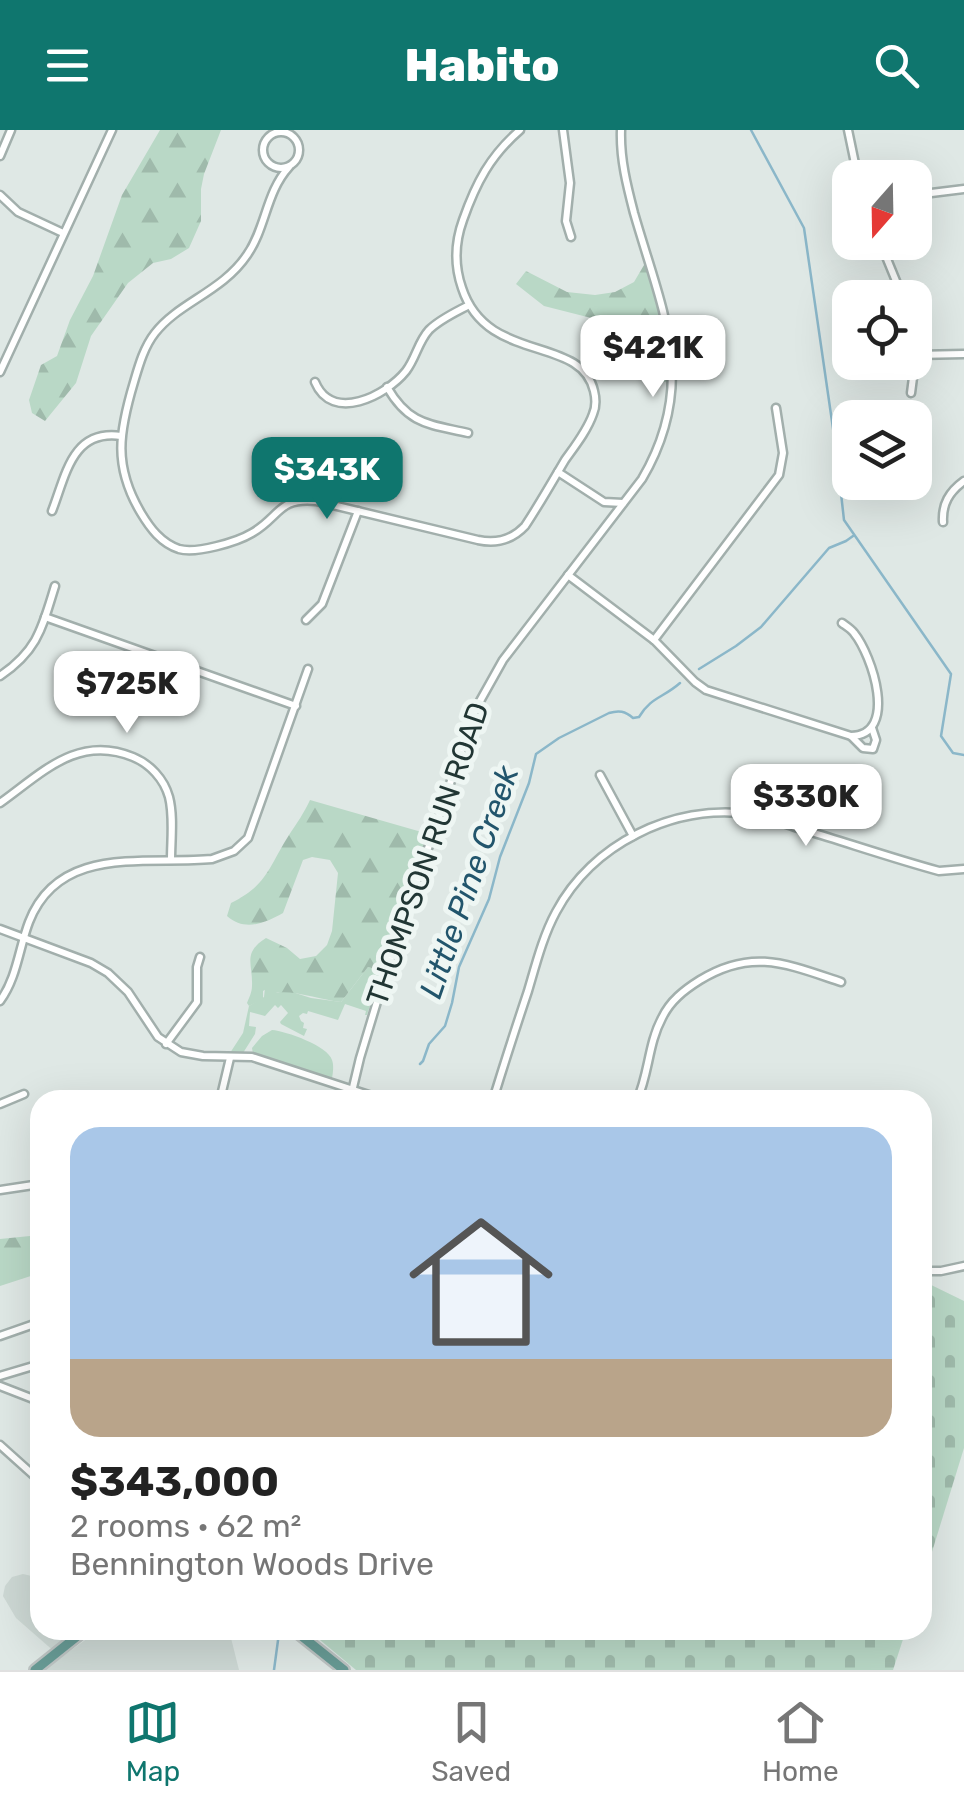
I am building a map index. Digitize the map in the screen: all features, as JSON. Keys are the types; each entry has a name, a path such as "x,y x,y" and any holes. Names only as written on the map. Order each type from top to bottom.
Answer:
{"main road":[{"path":"35,1670 72,1640"},
{"path":"306,1640 344,1670"}],"street":[{"path":"0,156 11,130"},
{"path":"0,372 112,130"},
{"path":"273,188 263,150 274,130"},
{"path":"294,130 299,154 273,188 259,236 241,264 216,288 165,322 152,336 120,436 122,471 134,500 155,533 178,548 199,550 251,534 277,510 294,501 316,501 478,540 500,541 525,526 594,412 594,393 590,380 568,358 519,344 481,320 469,305 460,282 456,264 460,228 490,160 520,130"},
{"path":"563,130 570,184 566,220 571,237"},
{"name":"THOMPSON RUN ROAD","path":"351,1090 386,972 475,710 503,660 642,479 666,424 674,381 670,340 626,184 620,130"},
{"path":"848,130 854,160"},
{"path":"268,138 282,132 297,141"},
{"path":"267,161 277,168 289,167"},
{"path":"932,193 964,189"},
{"path":"0,195 18,212 63,233"},
{"path":"315,382 325,397 343,403 360,402 387,387 409,367 430,329 469,305"},
{"path":"932,355 964,354"},
{"path":"911,393 912,380"},
{"path":"387,387 398,406 410,416 468,433"},
{"path":"654,640 777,478 783,454 776,408"},
{"path":"52,511 78,450 99,436 120,436"},
{"path":"558,472 604,502 610,521"},
{"path":"943,522 945,502 964,482"},
{"path":"604,502 624,503"},
{"path":"306,620 322,604 358,512"},
{"path":"568,575 654,640 706,690 851,736 872,728"},
{"path":"0,676 30,650 54,586"},
{"path":"45,618 296,706"},
{"path":"842,622 856,636 878,688 873,749 863,748 851,736"},
{"path":"0,1001 10,985 33,913 47,892 73,872 102,864 212,859 244,843 308,669"},
{"path":"0,803 76,753 92,749 120,752 148,766 167,792 171,860"},
{"path":"600,775 633,836"},
{"path":"495,1090 556,911 585,871 633,836 690,816 747,814 939,871 964,869"},
{"path":"0,928 108,972 166,1044 186,1054 252,1058 351,1090"},
{"path":"166,1044 197,1002 196,967 200,957"},
{"path":"640,1090 662,1018 680,994 714,972 758,961 841,982"},
{"path":"222,1090 230,1058"},
{"path":"0,1104 24,1094"},
{"path":"0,1190 30,1186"},
{"path":"932,1271 963,1266 964,1258"},
{"path":"0,1336 30,1326"},
{"path":"0,1374 30,1366"},
{"path":"0,1386 30,1398"},
{"path":"0,1445 30,1472"}],"shaded area":[{"path":"30,1576 30,1630 16,1618 3,1596 12,1577"},
{"path":"41,1640 72,1640 56,1653"},
{"path":"85,1640 232,1640 239,1670 44,1670"}],"green space":[{"path":"160,130 221,130 204,174 201,221 189,248 171,259 153,263 128,283 91,336 76,383 45,421 32,413 29,400 41,365 57,356 93,276 122,195"},
{"path":"647,260 666,324 673,381 646,384 638,352 625,328 544,306 516,284 526,271 567,292 615,292 634,282"},
{"path":"310,800 432,835 386,972 368,967 341,1002 275,993 268,988 263,991 263,999 249,1006 250,959 259,943 266,938 300,959 316,956 327,945 332,931 338,873 330,860 312,857 303,860 283,913 248,925 227,916 231,903 253,889 266,874"},
{"path":"368,967 381,971 367,1015 366,1011 345,1004 338,1020 308,1011 299,1016 307,1029 304,1036 281,1024 288,1013 281,1005 275,1005 265,1016 250,1012 249,1026 256,1027 255,1034 243,1053 230,1053 243,1033 249,1006 264,997 265,988 341,1002"},
{"path":"272,1030 296,1036 323,1050 332,1060 332,1078 253,1054 252,1048"},
{"path":"30,1236 30,1276 0,1286 0,1239"},
{"path":"932,1285 964,1301 964,1448 932,1552"},
{"path":"320,1640 903,1640 893,1670 356,1670"}],"waterway":[{"name":"Little Pine Creek","path":"751,130 804,228 844,520 951,674 941,736 953,753 964,755"},
{"name":"Little Pine Creek","path":"699,669 761,627 829,548 853,536"},
{"name":"Little Pine Creek","path":"420,1064 429,1044 445,1026 459,967 489,899 536,754 609,713 639,717 653,701 680,683"},
{"name":"Little Pine Creek","path":"274,1670 278,1640"}]}
